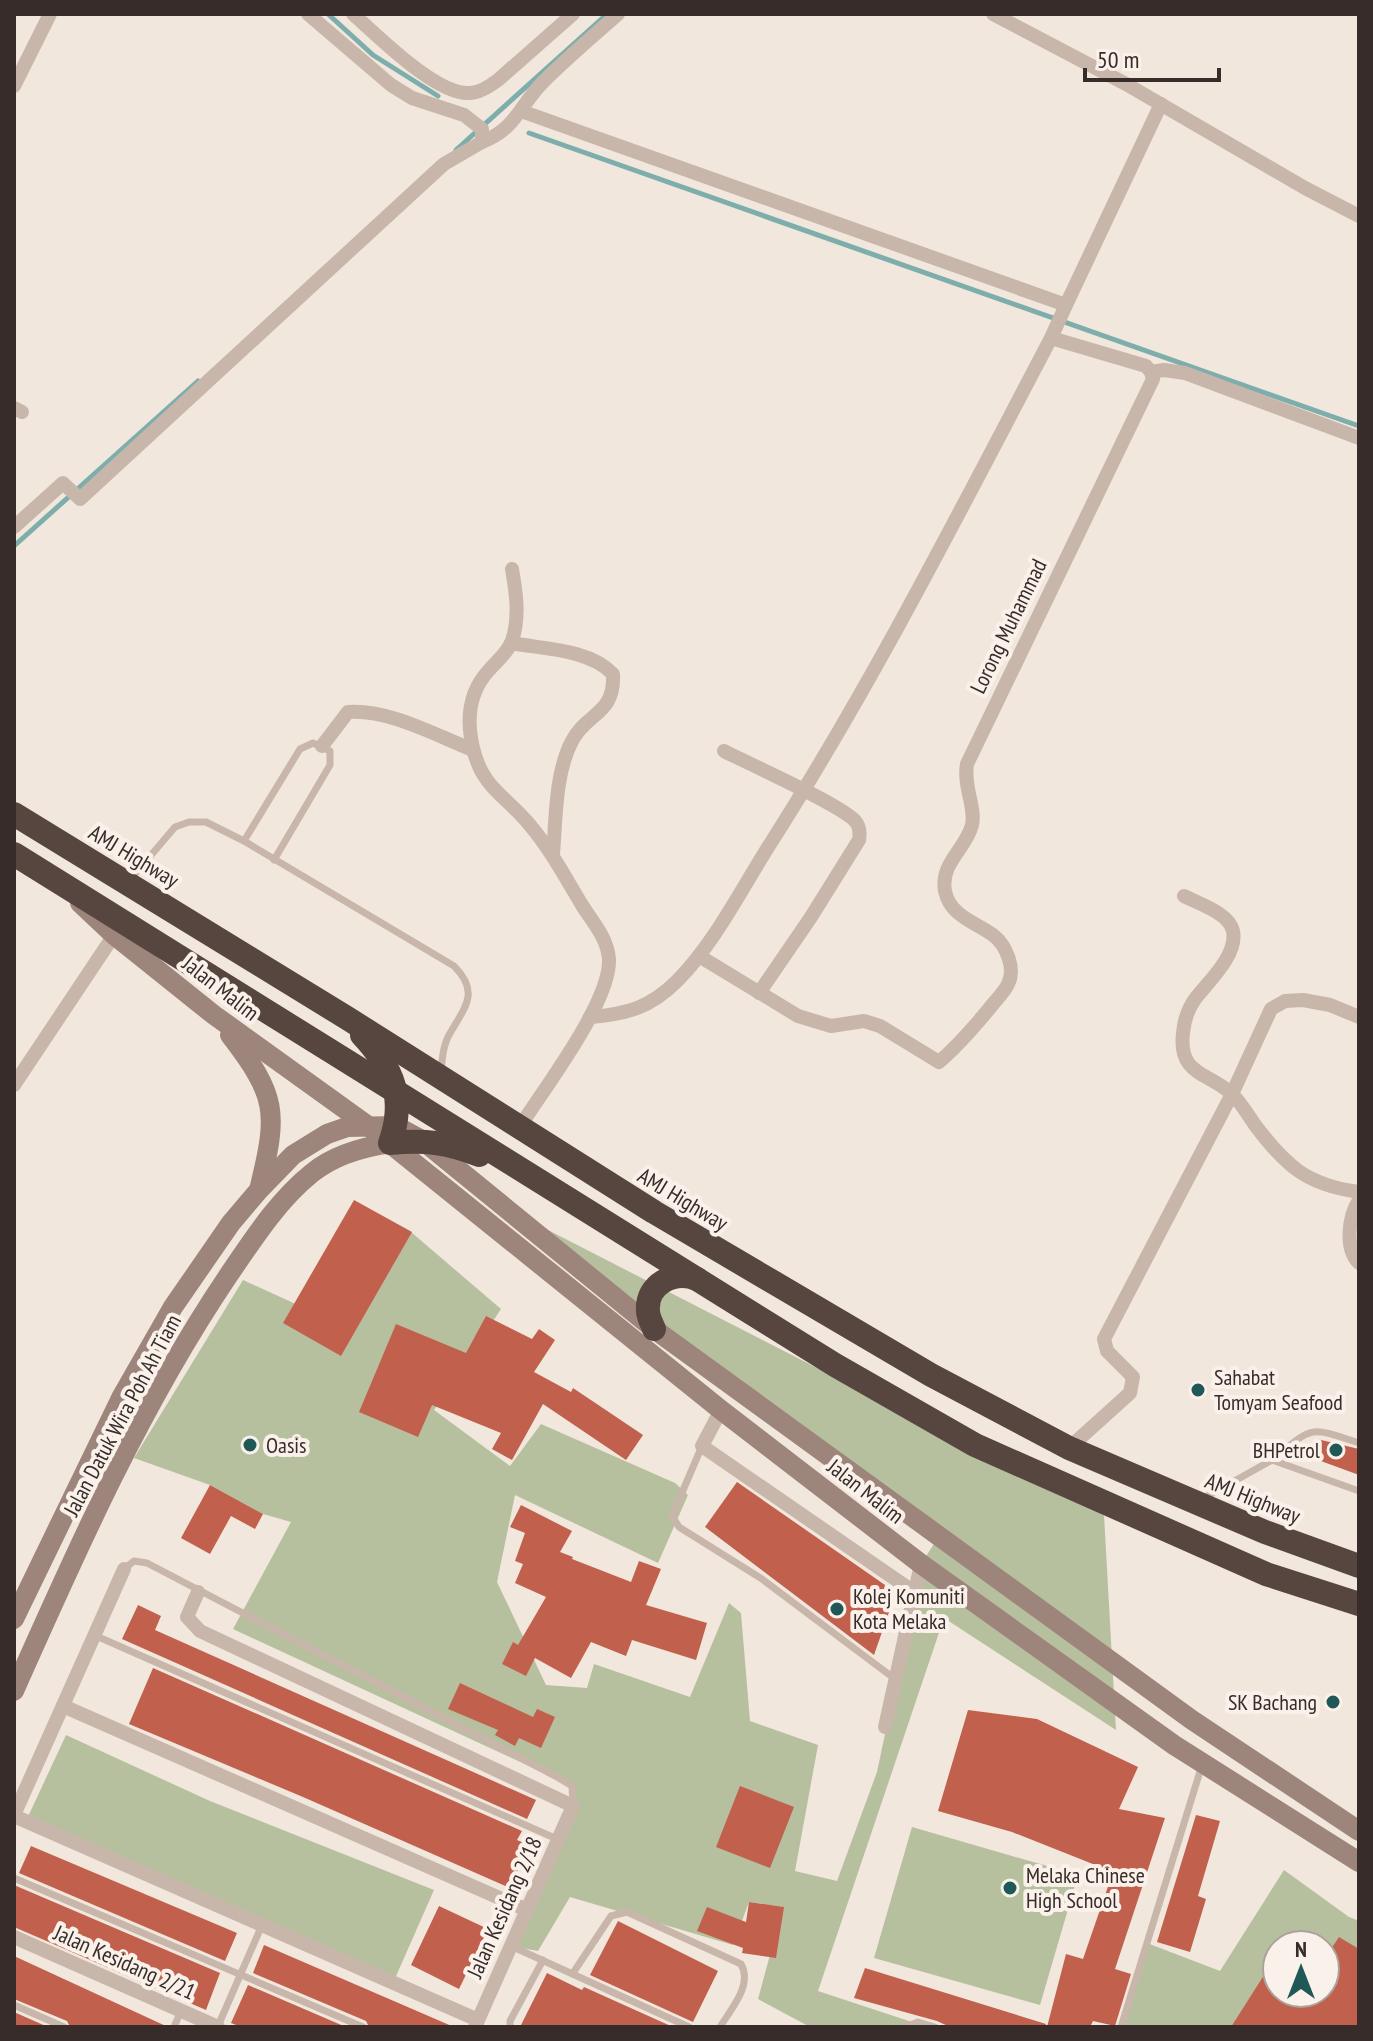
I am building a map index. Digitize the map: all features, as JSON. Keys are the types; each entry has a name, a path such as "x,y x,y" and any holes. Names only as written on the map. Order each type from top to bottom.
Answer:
{"highway":[{"name":"AMJ Highway","path":"14,814 801,1301 931,1375 1069,1448 1195,1503 1359,1565"},
{"path":"14,854 835,1365 975,1445 1266,1574 1359,1604"},
{"path":"347,1018 377,1051 396,1091 393,1135 462,1148 481,1155 579,1205"},
{"path":"654,1329 648,1312 651,1296 660,1282 673,1276 688,1275 703,1282"}],"main road":[{"name":"Jalan Malim","path":"53,879 114,935 214,1015 367,1125"},
{"path":"214,1015 254,1066 270,1100 272,1128 259,1190"},
{"path":"367,1125 393,1135"},
{"name":"Jalan Datuk Wira Poh Ah Tiam","path":"14,1619 136,1372 173,1307 231,1223 293,1155 310,1143 347,1127 367,1125"},
{"name":"Jalan Malim","path":"393,1135 721,1410 921,1564 1203,1763 1359,1862"},
{"name":"Jalan Datuk Wira Poh Ah Tiam","path":"14,1691 147,1410 197,1322 250,1243 296,1187 313,1172 331,1160 393,1135"},
{"name":"Jalan Malim","path":"422,1140 654,1329 1192,1720 1359,1831"}],"street":[{"path":"14,86 50,14"},
{"path":"308,14 391,85 412,98 457,114 482,136 496,137 513,124 541,84 618,14"},
{"path":"353,14 411,65 457,92 469,94 488,87 573,14"},
{"path":"993,14 1359,216"},
{"path":"457,92 457,114"},
{"path":"590,1017 638,1010 677,981 699,956 803,791 930,567 1053,335 1161,104"},
{"path":"521,111 1064,309"},
{"path":"14,527 63,483 80,499 444,164 482,136"},
{"path":"1053,335 1146,366 1151,372 1185,373 1359,438"},
{"name":"Lorong Muhammad","path":"759,993 812,1023 831,1026 864,1021 880,1026 939,1062 958,1046 1009,984 1009,959 1005,947 995,936 959,915 948,903 945,889 952,856 972,823 966,788 967,764 1153,379 1151,372"},
{"path":"512,569 516,623 511,643 477,684 470,705 473,750 491,788 527,822 553,854 605,939 609,961 603,990 590,1017 519,1128"},
{"path":"511,643 586,657 603,664 613,674 614,689 609,704 573,739 565,757 553,854"},
{"path":"322,746 348,712 361,711 399,721 473,750"},
{"path":"699,956 759,993 859,840 860,831 855,821 724,751"},
{"path":"1184,896 1226,918 1233,932 1231,946 1219,972 1194,1000 1185,1017 1182,1037 1184,1055 1193,1070 1232,1094 1291,1168 1342,1190 1359,1192"},
{"path":"14,1085 114,935"},
{"path":"1069,1448 1130,1393 1133,1377 1107,1351 1104,1339 1232,1094 1271,1009 1285,1001 1303,1000 1330,1005 1359,1017"},
{"path":"1359,1200 1353,1210 1350,1234 1354,1258 1359,1263"},
{"path":"721,1410 702,1446 914,1592"},
{"path":"885,1727 921,1564"},
{"path":"124,1569 14,1815 476,2024"},
{"path":"198,1592 187,1617 200,1631 573,1806"},
{"path":"63,1706 527,1910"},
{"name":"Jalan Kesidang 2/18","path":"476,2024 573,1806"},
{"name":"Jalan Kesidang 2/21","path":"14,1937 218,2027"}],"lane":[{"path":"244,841 300,749 313,743 330,751 330,765 274,860"},
{"path":"127,882 175,827 189,822 206,822 244,841 454,966 468,986 468,999 447,1038 441,1078"},
{"path":"1195,1503 1272,1460 1311,1431 1320,1430 1359,1443"},
{"path":"702,1446 672,1516 679,1527 762,1579 895,1680"},
{"path":"1272,1460 1359,1491"},
{"path":"124,1569 134,1561 147,1563 557,1777 572,1786 573,1806"},
{"path":"94,1635 558,1839"},
{"path":"1121,2027 1203,1763"},
{"path":"14,1878 363,2027"},
{"path":"573,1973 611,1916 627,1912 741,1964 746,1972 746,1981 720,2027"},
{"path":"218,2027 262,1925"},
{"path":"511,1946 689,2027"},
{"path":"510,2027 510,2021 543,1960"},
{"path":"14,2005 64,2027"},
{"path":"174,2027 181,2011"},
{"path":"905,2027 918,2022 935,2027"}],"green space":[{"path":"507,1209 1104,1515 1116,1730 944,1618 818,1991 927,2027 810,2027 758,1999 783,1907 749,1902 733,1945 570,1897 538,1951 511,1946 573,1806 572,1786 233,1629 291,1522 263,1514 210,1485 134,1458 243,1280 355,1331 411,1232 501,1309 434,1410 510,1466 541,1424 675,1483 688,1495 658,1563 515,1495 497,1582 546,1685 587,1688 594,1664 690,1697 729,1603 741,1613 750,1721 818,1745 795,1871 837,1881 877,1772 921,1564 939,1536"},
{"path":"66,1735 210,1801 434,1890 393,1983 26,1821"},
{"path":"912,1827 1078,1875 1040,2005 874,1958"},
{"path":"1284,1870 1359,1921 1359,2027 1119,2027 1147,1943 1220,1971"}],"building":[{"path":"354,1200 412,1232 341,1356 283,1323"},
{"path":"486,1316 532,1339 539,1329 555,1340 534,1372 571,1392 573,1388 643,1435 626,1460 543,1404 512,1460 492,1449 501,1433 432,1405 418,1437 359,1412 396,1324 466,1353"},
{"name":"BHPetrol","path":"1317,1439 1359,1449 1359,1475 1310,1457"},
{"path":"737,1482 885,1585 883,1593 889,1612 874,1655 705,1527"},
{"path":"210,1485 263,1514 255,1529 231,1516 210,1554 181,1538"},
{"path":"521,1505 572,1531 560,1552 572,1559 631,1582 639,1561 661,1569 646,1605 707,1623 696,1660 632,1640 626,1656 591,1642 571,1678 535,1658 526,1676 502,1664 513,1642 518,1645 546,1597 515,1583 523,1564 515,1561 525,1533 510,1527"},
{"path":"138,1605 161,1616 155,1630 536,1800 527,1819 122,1639"},
{"path":"153,1668 522,1831 517,1840 529,1845 510,1888 129,1724"},
{"path":"460,1683 533,1717 537,1709 555,1717 541,1748 519,1738 515,1746 495,1735 498,1730 448,1709"},
{"path":"968,1710 1037,1719 1138,1767 1119,1809 1165,1818 1115,1969 1131,1974 1115,2026 1093,2021 1090,2027 1047,2027 1066,1954 1083,1959 1113,1872 1012,1832 938,1811"},
{"path":"740,1786 794,1807 770,1868 716,1847"},
{"path":"1196,1815 1220,1821 1198,1896 1206,1899 1190,1952 1157,1942"},
{"path":"31,1846 237,1933 225,1961 19,1873"},
{"path":"14,1885 220,1973 206,2010 14,1927"},
{"path":"749,1902 784,1907 776,1958 742,1953 743,1948 697,1931 707,1907 746,1922"},
{"path":"439,1906 488,1929 459,1989 411,1965"},
{"path":"618,1921 718,1971 693,2022 590,1975"},
{"path":"1341,1938 1359,1949 1359,2027 1231,2027 1261,1980 1261,2009 1341,2009"},
{"path":"264,1945 454,2027 369,2027 366,2021 253,1973"},
{"path":"14,1956 168,2027 70,2027 67,2021 14,1999"},
{"path":"865,1968 1046,2024 1045,2027 950,2027 854,1998"},
{"path":"547,1973 582,1990 584,1987 673,2027 520,2027"},
{"path":"248,1985 346,2027 241,2027 231,2023"},
{"path":"14,2012 48,2027 14,2027"}],"waterway":[{"path":"328,14 373,55 438,96"},
{"path":"456,150 607,14"},
{"path":"529,133 1359,426"},
{"path":"14,546 198,381"}],"place":[{"name":"Sahabat Tomyam Seafood","path":"1198,1390"},
{"name":"Oasis","path":"250,1445"},
{"name":"BHPetrol","path":"1336,1450"},
{"name":"Kolej Komuniti Kota Melaka","path":"837,1609"},
{"name":"SK Bachang","path":"1333,1702"},
{"name":"Melaka Chinese High School","path":"1010,1888"}]}
